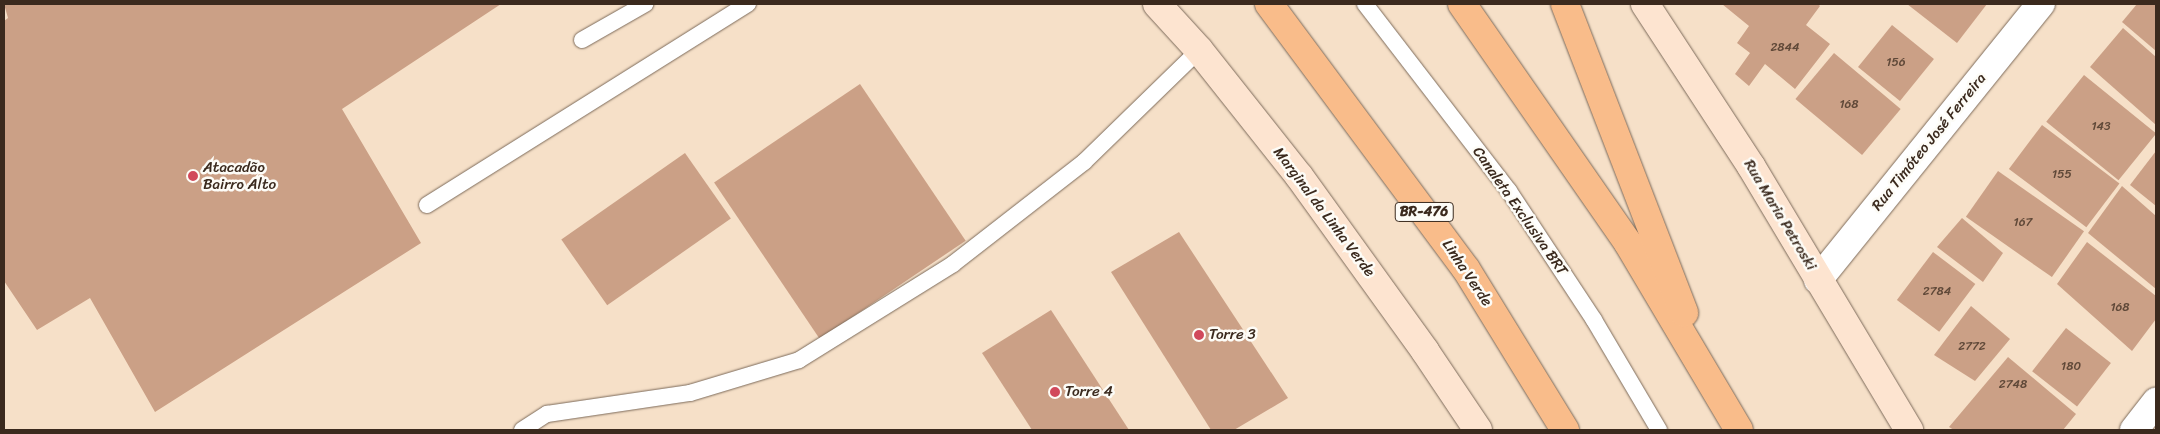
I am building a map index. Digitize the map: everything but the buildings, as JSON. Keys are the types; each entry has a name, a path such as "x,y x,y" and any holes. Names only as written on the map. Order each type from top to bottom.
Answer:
{"highway":[{"name":"Linha Verde","path":"1269,4 1466,269 1564,430"},
{"path":"1462,4 1628,243 1739,430"},
{"path":"1565,4 1713,386"}],"main road":[{"name":"Marginal da Linha Verde","path":"1157,4 1199,50 1299,176 1426,351 1478,430"},
{"name":"Rua Maria Petroski","path":"1645,4 1751,166 1909,430"}],"street":[{"name":"Rua Timóteo José Ferreira","path":"1818,280 2041,4"},
{"path":"2134,430 2156,402"}],"lane":[{"path":"582,40 645,4"},
{"path":"427,205 748,4"},
{"name":"Canaleta Exclusiva BRT","path":"1364,4 1509,191 1594,320 1659,430"},
{"path":"522,430 547,414 690,393 799,360 953,264 1084,162 1199,50"}],"place":[{"name":"Atacadão Bairro Alto","path":"193,176"},
{"name":"Torre 3","path":"1199,335"},
{"name":"Torre 4","path":"1055,392"}]}
